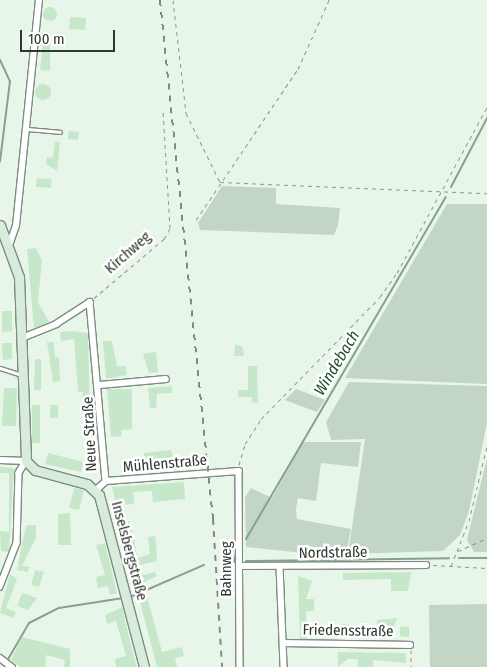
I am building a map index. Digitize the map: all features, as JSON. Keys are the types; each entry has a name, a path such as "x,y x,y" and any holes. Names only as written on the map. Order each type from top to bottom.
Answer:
{"street":[{"path":"10,243 16,226 39,0"},
{"path":"0,225 10,243 19,277 26,461 19,473 17,543 1,580 0,587"},
{"path":"22,338 56,324 90,302"},
{"name":"Neue Straße","path":"90,302 100,384 106,481"},
{"name":"Neue Straße","path":"100,384 166,379"},
{"path":"0,460 26,461"},
{"name":"Inselsbergstraße","path":"26,461 35,470 96,490 106,513 144,667"},
{"name":"Mühlenstraße","path":"96,490 106,481 239,471"},
{"name":"Bahnweg","path":"239,471 240,667"},
{"name":"Nordstraße","path":"240,566 426,565"},
{"path":"280,566 285,643 284,667"},
{"name":"Friedensstraße","path":"285,643 410,645"}],"lane":[{"path":"26,130 60,132"},
{"path":"0,368 22,375"}],"path":[{"path":"172,0 186,113 220,182"},
{"path":"196,220 298,69 329,0"},
{"path":"239,471 245,444 261,419 384,291 487,107"},
{"name":"Kirchweg","path":"90,302 164,239 170,228 163,109"},
{"path":"220,182 487,193"},
{"path":"451,566 469,521 487,446"},
{"path":"457,552 487,538"},
{"path":"426,565 487,568"},
{"path":"410,645 411,667"}],"green space":[{"path":"222,186 276,188 276,204 340,208 338,225 334,235 200,230 198,223"},
{"path":"447,204 487,204 487,384 345,378"},
{"path":"349,382 487,386 487,423 469,511 460,535 443,551 348,554 365,439 331,440 326,422"},
{"path":"296,389 325,400 317,412 285,400"},
{"path":"303,442 361,442 358,467 321,463 316,501 298,498 296,509 297,519 351,529 346,554 305,545 303,553 246,547 245,497 251,488 272,498"},
{"path":"487,458 487,552 474,552 467,540"},
{"path":"487,604 487,667 430,667 429,605"}],"building":[{"path":"50,7 55,9 57,14 55,19 50,21 45,19 43,14 45,9"},
{"path":"70,17 86,18 85,30 69,29"},
{"path":"43,43 50,44 50,71 40,70"},
{"path":"43,84 51,92 43,100 35,92"},
{"path":"69,131 79,132 78,140 68,139"},
{"path":"55,142 60,142 57,171 46,164 47,157 53,158"},
{"path":"37,178 52,179 51,188 36,187"},
{"path":"36,248 42,260 38,302 49,322 34,328 27,249"},
{"path":"2,311 12,311 12,331 2,332"},
{"path":"60,332 88,333 90,413 81,413 83,392 78,392 74,339 61,341"},
{"path":"103,341 112,341 117,366 126,366 127,375 106,379"},
{"path":"47,342 54,342 55,358 59,357 60,381 53,382"},
{"path":"2,343 12,343 12,359 3,360"},
{"path":"235,345 242,346 244,356 234,356"},
{"path":"156,352 158,372 149,373 143,354"},
{"path":"35,359 41,359 41,390 34,390"},
{"path":"248,366 257,366 258,403 251,402 252,397 238,397 238,390 248,390"},
{"path":"172,386 172,393 157,394 156,408 150,408 148,388"},
{"path":"4,388 17,388 16,426 2,426"},
{"path":"107,389 132,389 132,429 121,430 122,436 111,437"},
{"path":"32,405 40,405 40,443 32,443"},
{"path":"50,405 58,405 58,418 50,418"},
{"path":"171,450 177,470 160,471 159,458 144,459 144,453"},
{"path":"48,453 84,462 81,472 45,464"},
{"path":"148,464 149,472 131,473 131,465"},
{"path":"0,467 14,468 9,552 1,551 0,531 9,532 9,473 0,473"},
{"path":"184,482 185,499 153,502 152,491 133,492 134,504 123,505 125,511 118,513 112,487"},
{"path":"74,488 84,490 79,510 69,508"},
{"path":"70,513 71,545 58,545 58,514"},
{"path":"130,521 138,558 150,554 148,537 155,536 156,544 157,561 140,565 143,575 155,572 157,576 136,586 121,524"},
{"path":"26,525 36,525 36,538 22,566 29,567 28,572 17,570"},
{"path":"105,543 117,593 110,595 108,586 98,588 96,577 105,575 96,545"},
{"path":"35,570 44,572 39,587 31,585"},
{"path":"411,572 408,591 391,591 391,579 343,580 343,573"},
{"path":"10,574 17,579 6,608 16,612 14,618 0,613"},
{"path":"298,576 312,581 306,599 314,599 314,611 306,611 307,639 300,639"},
{"path":"22,593 37,598 28,610 17,606"},
{"path":"147,596 162,652 182,647 184,656 175,658 177,667 157,667 139,598"},
{"path":"122,607 137,667 116,667 115,659 126,656 116,621 107,624 105,615"},
{"path":"397,618 390,637 340,636 343,624 377,630 377,620"},
{"path":"400,626 409,627 409,637 400,636"},
{"path":"22,637 70,649 70,667 64,667 65,660 46,655 45,667 20,667 11,660"},
{"path":"338,652 406,653 406,663 373,660 373,667 358,667 358,659 348,659 338,667"}],"waterway":[{"path":"0,60 10,81 0,161"},
{"name":"Windebach","path":"451,187 487,118"},
{"name":"Windebach","path":"246,539 446,197"},
{"name":"Windebach","path":"234,562 235,556"},
{"path":"246,561 449,558"},
{"path":"459,558 487,558"},
{"name":"Windebach","path":"128,598 204,565"},
{"name":"Windebach","path":"7,661 29,623 59,608 123,598"}],"railway":[{"path":"160,0 213,519 222,667"}]}
